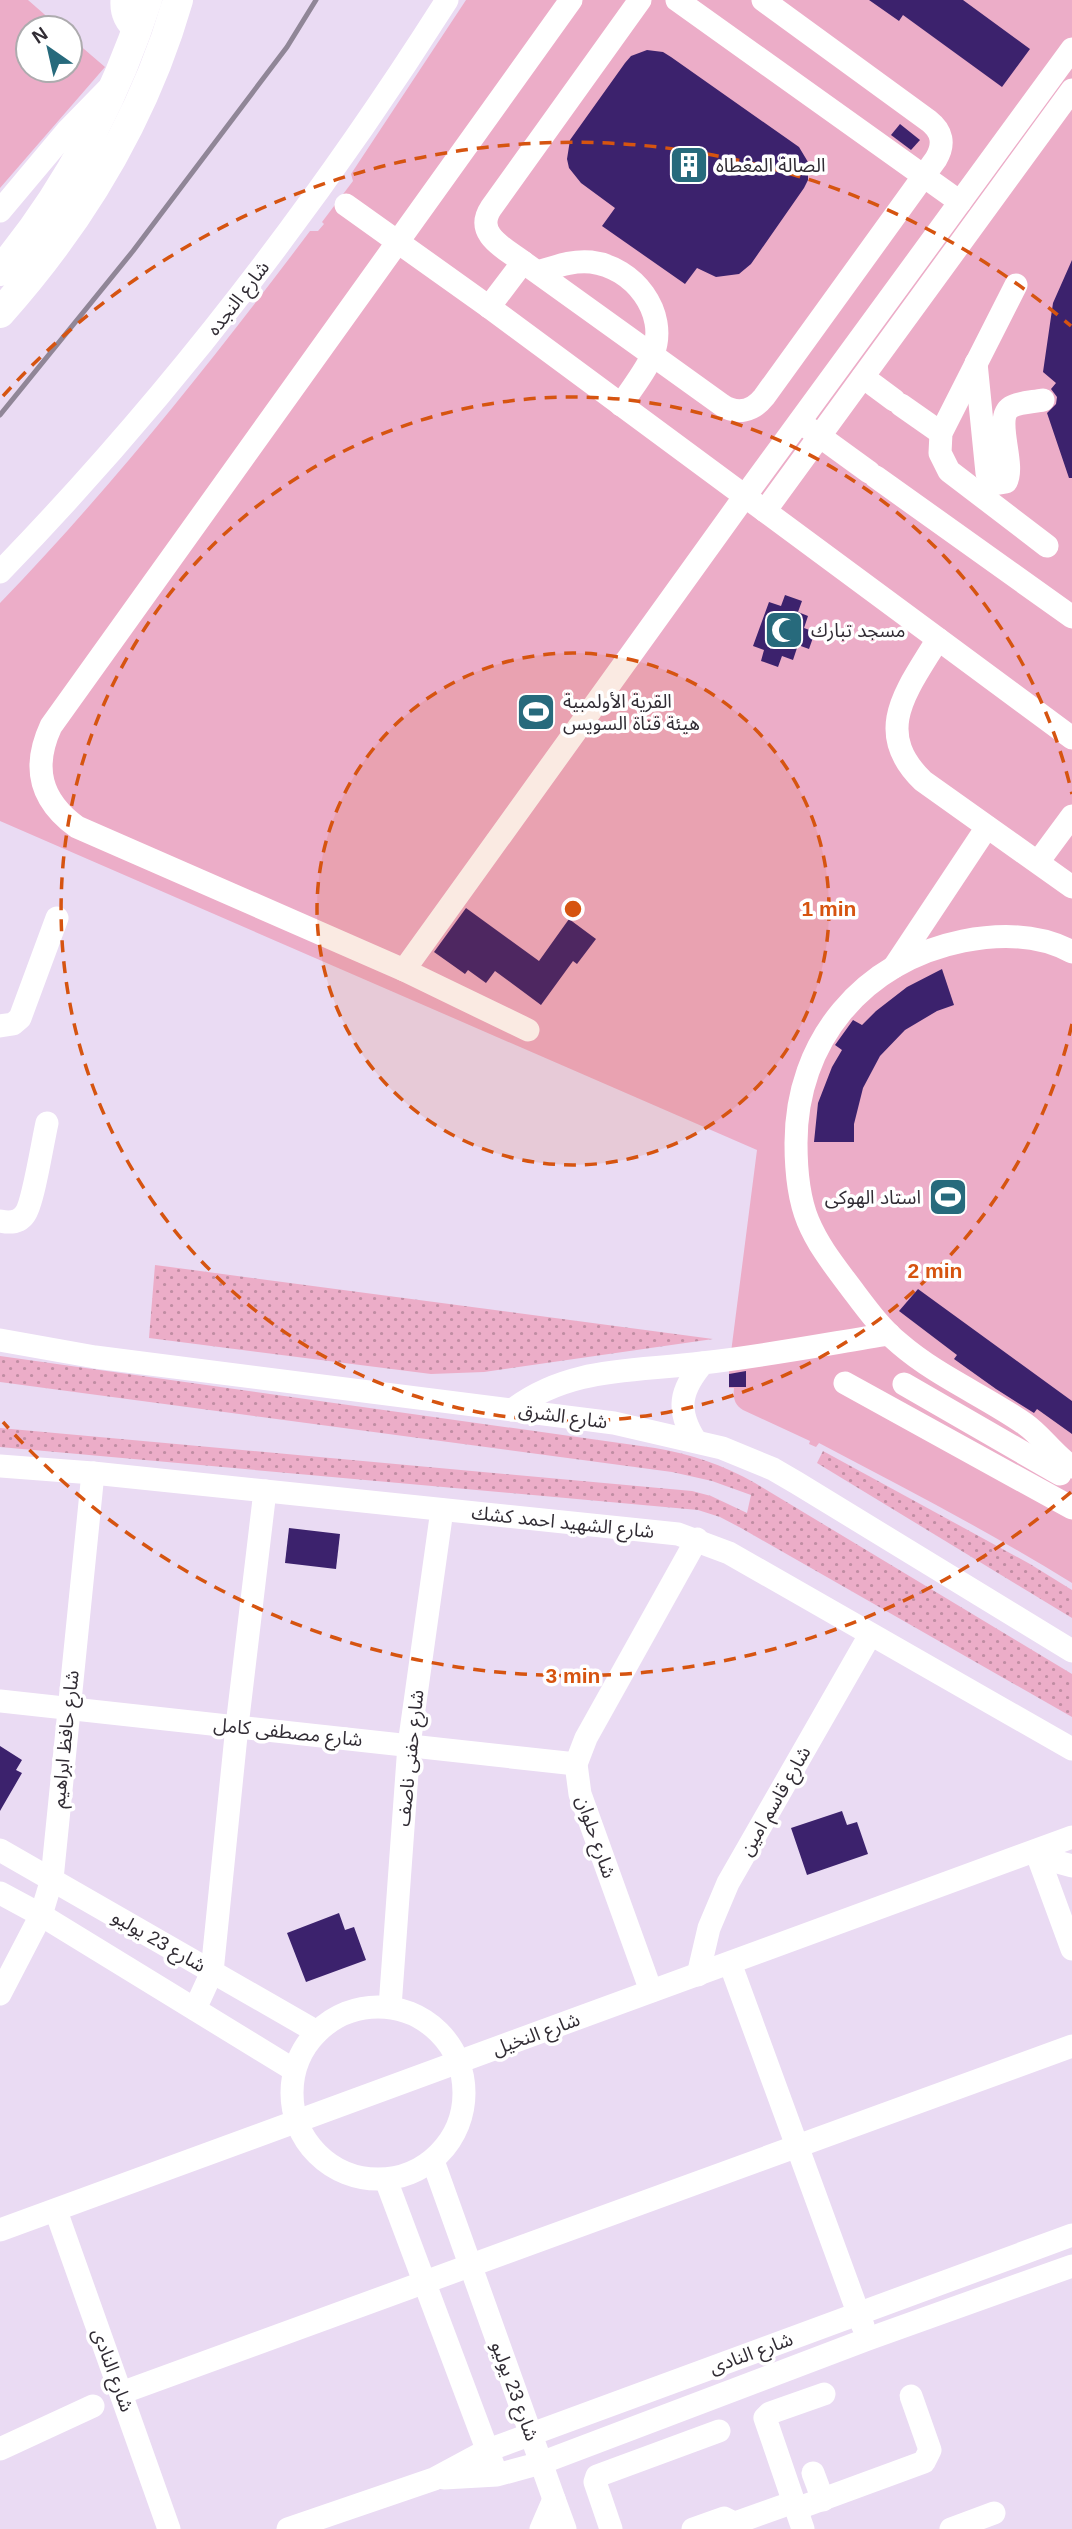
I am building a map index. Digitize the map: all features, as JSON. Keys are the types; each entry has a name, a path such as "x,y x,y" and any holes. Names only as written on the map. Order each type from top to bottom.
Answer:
{"main road":[{"path":"0,271 72,171 118,81 147,0"},
{"path":"0,313 60,241 113,158 155,68 178,0"}],"street":[{"path":"122,0 125,20 137,32"},
{"name":"شارع النجده","path":"0,572 117,445 189,361 258,274 335,197 370,117 447,0"},
{"path":"528,1030 404,970 77,827 62,816 51,802 42,782 40,759 43,742 51,726 571,0"},
{"path":"640,0 486,215 485,223 490,237 530,267 728,409 741,411 755,407 772,387 924,176 941,148 940,135 934,125 763,0"},
{"path":"677,0 960,202"},
{"path":"404,970 745,496 1072,49"},
{"path":"0,211 80,117 118,81"},
{"path":"765,511 1072,90"},
{"path":"335,197 489,307 1072,738"},
{"path":"489,307 530,267 593,262 631,279 649,301 657,328 653,355 621,405"},
{"path":"1016,285 941,433 940,453 949,471 1047,546"},
{"path":"976,363 987,473 994,484 1006,482 1010,473 1005,412 1012,406 1043,400"},
{"path":"863,377 941,433"},
{"path":"799,422 1072,617"},
{"path":"938,639 899,706 897,740 907,763 923,781 1072,887"},
{"path":"1038,862 1072,816"},
{"path":"894,967 987,827"},
{"path":"0,1026 13,1024 20,1018 57,918"},
{"path":"1066,1468 1025,1424 918,1358 889,1334 830,1261 807,1220 797,1175 796,1124 799,1097 818,1045 850,1001 871,982 894,967 945,944 994,936 1044,941 1072,952"},
{"path":"0,1221 11,1223 18,1220 28,1209 47,1123"},
{"path":"512,1410 528,1398 567,1380 587,1375 703,1363 889,1334"},
{"name":"شارع الشرق","path":"0,1340 95,1357 614,1423 695,1440 773,1469 1072,1651"},
{"path":"891,1409 918,1358"},
{"path":"695,1440 683,1415 682,1401 686,1387 703,1363"},
{"path":"845,1383 1072,1508"},
{"path":"904,1384 1066,1468"},
{"name":"شارع الشهيد احمد كشك","path":"0,1466 93,1473 660,1531 697,1539 729,1553 1072,1749"},
{"path":"1049,1496 1066,1468"},
{"name":"شارع حافظ ابراهيم","path":"0,1994 41,1915 52,1879 93,1473"},
{"path":"195,2009 212,1972 265,1491"},
{"name":"شارع حفنى ناصف","path":"390,2007 409,1745 442,1510"},
{"path":"576,1764 586,1738 697,1539"},
{"name":"شارع قاسم امين","path":"698,1975 709,1928 728,1883 870,1634"},
{"name":"شارع مصطفى كامل","path":"0,1701 576,1764"},
{"name":"شارع حلوان","path":"576,1764 580,1794 651,1992"},
{"name":"شارع النخيل","path":"0,2230 1072,1837"},
{"name":"شارع 23 يوليو","path":"0,1850 317,2032"},
{"path":"1036,1851 1050,1860 1072,1866"},
{"path":"1036,1851 1072,1949"},
{"name":"شارع 23 يوليو","path":"0,1893 41,1915 294,2070"},
{"path":"730,1963 868,2339"},
{"path":"390,2007 412,2013 432,2025 449,2042 460,2062 465,2084 461,2116 448,2145 433,2161 418,2170 386,2179 363,2179 341,2172 322,2160 307,2143 296,2122 292,2105 294,2070 303,2050 317,2032 338,2016 363,2008 390,2007"},
{"path":"121,2393 1072,2046"},
{"name":"شارع 23 يوليو","path":"433,2161 565,2529"},
{"path":"386,2179 497,2475"},
{"name":"شارع النادى","path":"56,2211 169,2529"},
{"name":"شارع النادى","path":"288,2529 434,2479 488,2450 1072,2235"},
{"name":"شارع النادى","path":"434,2479 497,2475 541,2463 868,2339 1072,2266"},
{"path":"732,2360 742,2388"},
{"path":"798,2513 765,2418 770,2413 824,2394"},
{"path":"693,2529 724,2518 733,2526 798,2513 823,2500 919,2464 927,2458 930,2450 911,2396"},
{"path":"0,2449 93,2406"},
{"path":"611,2529 595,2478 719,2431"},
{"path":"813,2473 823,2500"},
{"path":"541,2529 554,2499"},
{"path":"951,2529 994,2514"}],"shaded area":[{"path":"0,0 28,0 44,14 14,14 14,84 84,84 84,49 105,67 0,188"},
{"name":"القرية الأولمبية هيئة قناة السويس","path":"466,0 1072,0 1072,1583 978,1528 819,1443 816,1447 809,1444 810,1441 738,1406 734,1398 734,1388 729,1388 729,1368 757,1150 0,821 0,603 82,514 161,422 310,231 318,231 324,224 322,222 353,181 351,174"},
{"path":"155,1265 713,1339 484,1372 431,1374 149,1338"},
{"path":"0,1356 655,1448 706,1461 755,1483 1072,1674 1072,1717 741,1528 698,1510 0,1447 0,1428 692,1491 711,1496 747,1513 751,1495 712,1481 672,1472 0,1382"},
{"path":"823,1451 1030,1564 1072,1590 1072,1618 817,1463"}],"building":[{"path":"869,0 963,0 1030,49 1002,87 903,15 899,21"},
{"name":"الصالة المغطاه","path":"647,50 663,52 671,57 799,147 808,162 808,180 804,188 751,264 739,274 716,277 697,268 685,284 602,226 615,208 581,183 569,168 567,159 570,140 625,63 631,56"},
{"path":"900,124 920,140 911,150 891,135"},
{"path":"1072,260 1072,478 1069,478 1047,413 1056,404 1057,397 1051,389 1056,383 1043,372 1053,303"},
{"name":"مسجد تبارك","path":"785,595 802,601 798,612 808,616 804,628 815,632 809,649 798,645 793,660 782,656 778,667 761,661 764,650 753,646 769,602 781,606"},
{"path":"466,908 539,961 569,919 596,939 577,964 573,961 541,1005 495,971 486,983 468,970 465,974 434,952"},
{"path":"942,969 954,1005 937,1011 905,1030 880,1056 863,1088 854,1124 854,1142 814,1142 818,1103 842,1050 835,1045 853,1020 862,1025 907,987"},
{"path":"918,1289 1072,1401 1072,1434 1037,1409 1034,1413 996,1389 954,1359 957,1355 899,1311"},
{"path":"746,1371 746,1387 729,1387 729,1374"},
{"path":"289,1528 340,1534 336,1569 285,1563"},
{"path":"0,1746 22,1760 16,1770 22,1773 0,1811"},
{"path":"842,1811 847,1825 857,1822 868,1854 807,1875 791,1828"},
{"path":"339,1913 345,1930 354,1927 366,1960 306,1982 287,1933"}],"railway":[{"path":"0,415 133,251 287,47 316,0"}],"place":[{"name":"الصالة المغطاه","path":"689,165"},
{"name":"مسجد تبارك","path":"784,630"},
{"name":"القرية الأولمبية هيئة قناة السويس","path":"536,712"},
{"name":"استاد الهوكى","path":"948,1197"}]}
